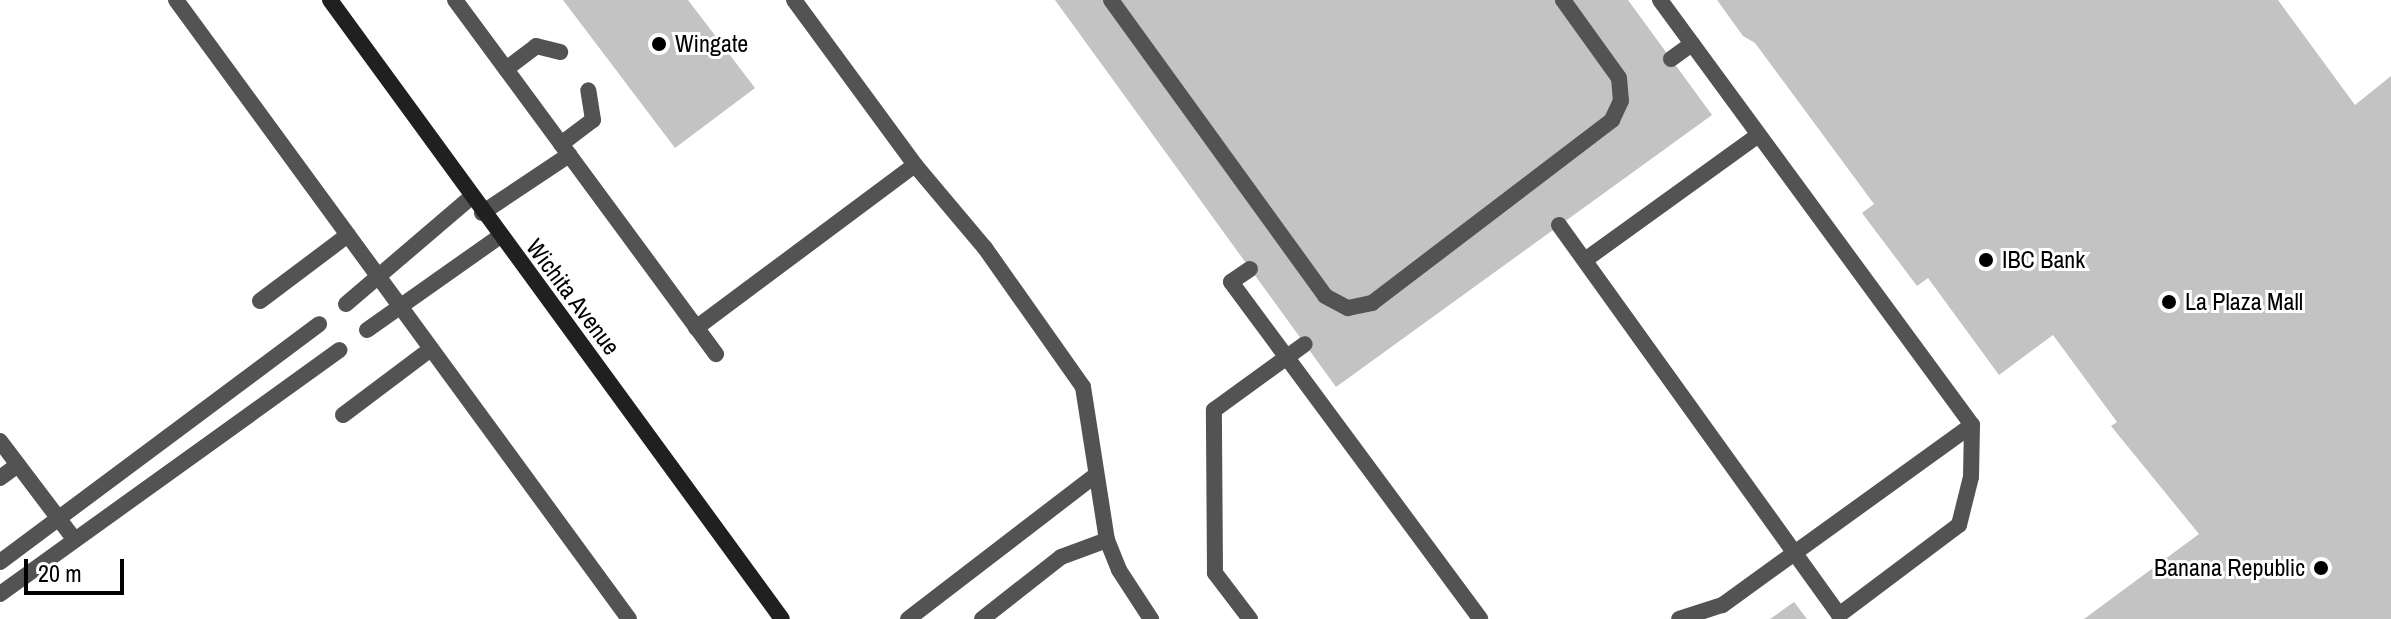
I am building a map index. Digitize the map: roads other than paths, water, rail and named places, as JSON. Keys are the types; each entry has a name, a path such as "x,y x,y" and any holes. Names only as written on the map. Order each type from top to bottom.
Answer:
{"main road":[{"name":"Wichita Avenue","path":"330,0 470,198 782,619"}],"lane":[{"path":"176,0 629,619"},
{"path":"455,0 716,354"},
{"path":"794,0 915,165 985,248 1083,387 1107,540 1119,570 1151,619"},
{"path":"1111,0 1325,296 1348,308 1372,303 1612,120 1621,101 1619,78 1563,0"},
{"path":"1559,225 1839,615 1959,525 1971,477 1972,425 1660,0"},
{"path":"1671,59 1692,44"},
{"path":"506,69 536,46 560,52"},
{"path":"482,213 565,149 593,120 588,90"},
{"path":"1585,260 1758,135"},
{"path":"696,328 915,165"},
{"path":"346,304 380,279 470,198"},
{"path":"260,301 348,235"},
{"path":"367,330 499,237"},
{"path":"1250,269 1231,282 1480,619"},
{"path":"0,562 319,324"},
{"path":"1250,619 1215,573 1214,410 1305,344"},
{"path":"343,415 431,349"},
{"path":"0,594 339,350"},
{"path":"1679,619 1722,605 1797,554 1972,425"},
{"path":"0,441 75,540"},
{"path":"0,478 18,465"},
{"path":"130,465 147,488"},
{"path":"908,619 1096,475"},
{"path":"982,619 1061,557 1107,540"}],"place":[{"name":"Wingate","path":"659,44"},
{"name":"IBC Bank","path":"1986,260"},
{"name":"La Plaza Mall","path":"2169,302"},
{"name":"Banana Republic","path":"2321,568"}]}
